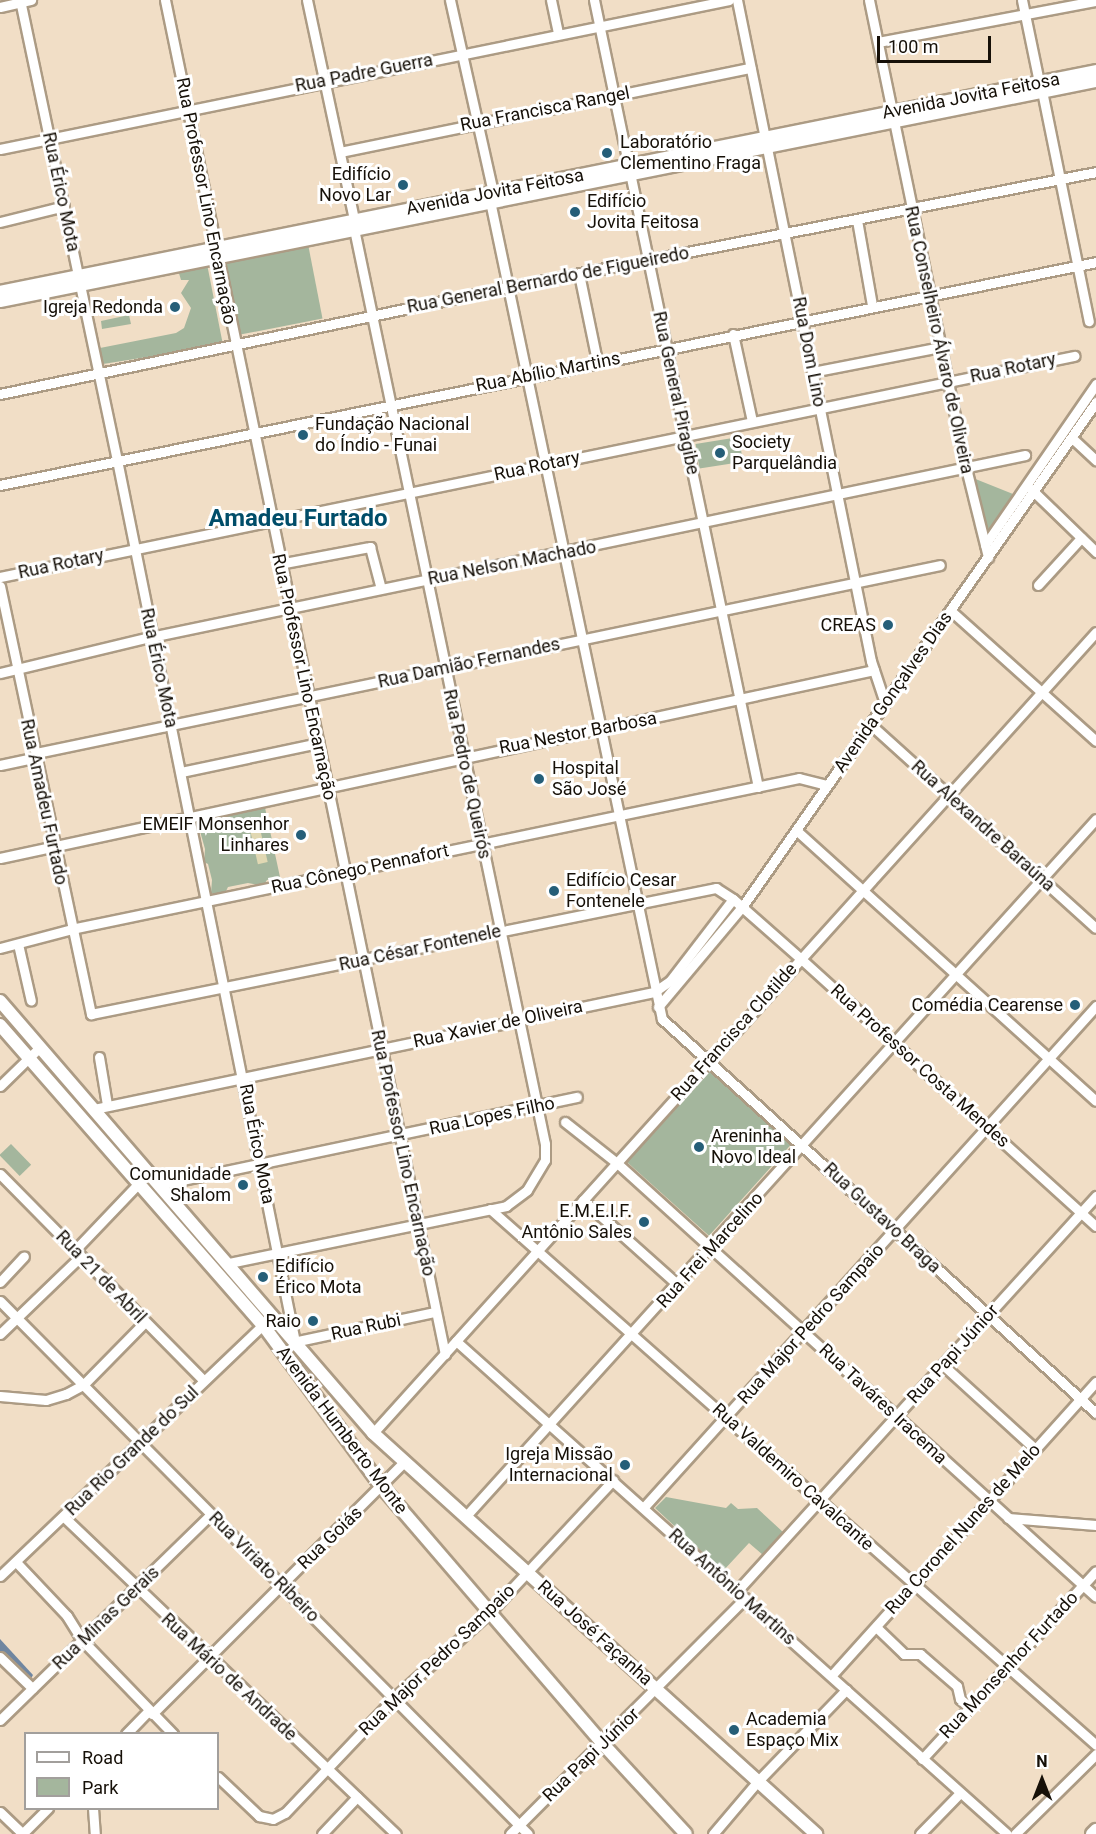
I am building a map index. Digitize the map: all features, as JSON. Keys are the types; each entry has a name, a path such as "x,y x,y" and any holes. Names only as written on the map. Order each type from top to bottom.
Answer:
{"main road":[{"name":"Avenida Jovita Feitosa","path":"1041,87 1096,71"},
{"name":"Avenida Jovita Feitosa","path":"0,301 80,280 893,116 1041,87 1096,81"},
{"name":"Avenida Jovita Feitosa","path":"0,292 80,280"},
{"name":"Avenida Humberto Monte","path":"0,1000 159,1185 296,1339 374,1433"},
{"name":"Avenida Humberto Monte","path":"0,1025 263,1325 382,1487 603,1744 686,1834"},
{"name":"Rua José Façanha","path":"374,1433 816,1834"},
{"path":"1092,1834 1096,1830"}],"street":[{"path":"0,7 31,0"},
{"name":"Rua Professor Lino Encarnação","path":"165,0 279,564 319,743 445,1354"},
{"name":"Rua Pedro de Queirós","path":"229,1263 490,1209 518,1199 542,1169 545,1144 307,0"},
{"name":"Rua Gustavo Braga","path":"450,0 658,1007 667,1026 708,1060 1096,1413"},
{"path":"551,0 558,33"},
{"name":"Rua General Piragibe","path":"594,0 628,170 742,701 758,787"},
{"name":"Rua Padre Guerra","path":"0,150 324,81 729,0"},
{"name":"Rua Dom Lino","path":"737,0 855,583 874,670 885,703"},
{"name":"Rua Conselheiro Álvaro de Oliveira","path":"869,0 966,468 988,557"},
{"path":"1023,0 1089,321"},
{"name":"Rua Érico Mota","path":"20,1 99,372 296,1339"},
{"path":"878,42 1096,1"},
{"name":"Rua Francisca Rangel","path":"340,152 474,122 750,68"},
{"name":"Rua General Bernardo de Figueiredo","path":"0,394 509,287 1096,172"},
{"path":"0,222 64,206"},
{"path":"857,220 872,305"},
{"name":"Rua Abílio Martins","path":"0,485 802,319 1096,262"},
{"path":"579,274 597,362"},
{"path":"733,334 752,421"},
{"path":"812,372 941,347"},
{"name":"Rua Rotary","path":"0,576 1074,356"},
{"name":"Avenida Gonçalves Dias","path":"654,992 680,975 742,907 988,557 1096,384"},
{"name":"Avenida Gonçalves Dias","path":"985,545 1072,438 1096,402"},
{"path":"1072,438 1096,460"},
{"name":"Rua Nelson Machado","path":"0,673 153,636 564,553 1025,455"},
{"path":"1031,489 1096,552"},
{"path":"1038,585 1081,538"},
{"path":"279,564 370,547 381,589"},
{"name":"Rua Damião Fernandes","path":"0,765 171,725 940,565"},
{"name":"Rua Amadeu Furtado","path":"0,586 88,1010 94,1015"},
{"path":"950,610 1096,741"},
{"name":"Rua Francisca Clotilde","path":"374,1433 861,890 1096,632"},
{"name":"Rua Nestor Barbosa","path":"0,858 464,756 742,701 874,670"},
{"name":"Rua Alexandre Baraúna","path":"870,724 1096,928"},
{"path":"181,772 319,743"},
{"name":"Rua Cônego Pennafort","path":"0,948 71,929 344,871 758,787 807,778 827,785"},
{"name":"Rua Frei Marcelino","path":"465,1517 632,1336 1096,819"},
{"path":"795,830 1096,1101"},
{"name":"Rua César Fontenele","path":"94,1015 709,888 733,899 742,907"},
{"name":"Avenida Gonçalves Dias","path":"658,1007 733,899"},
{"name":"Rua Professor Costa Mendes","path":"742,907 1096,1226"},
{"path":"18,944 31,1001"},
{"name":"Rua Xavier de Oliveira","path":"94,1109 654,992"},
{"name":"Rua Major Pedro Sampaio","path":"644,1507 989,1128 1096,1006"},
{"path":"0,1086 40,1047"},
{"path":"99,1057 107,1105"},
{"name":"Rua Lopes Filho","path":"159,1185 577,1097"},
{"name":"Rua Taváres Iracema","path":"565,1122 616,1163 803,1330 1096,1597"},
{"name":"Rua 21 de Abril","path":"0,1174 203,1380"},
{"path":"0,1334 78,1253 138,1184"},
{"name":"Rua Papi Júnior","path":"737,1591 944,1366 1096,1196"},
{"path":"583,1200 678,1285"},
{"name":"Rua Valdemiro Cavalcante","path":"490,1209 1096,1745"},
{"path":"0,1282 24,1256"},
{"name":"Rua Viriato Ribeiro","path":"0,1301 210,1515 396,1697 528,1834"},
{"name":"Rua Rubi","path":"296,1339 435,1312"},
{"path":"0,1396 46,1400 82,1385 145,1322"},
{"name":"Rua Rio Grande do Sul","path":"0,1576 263,1325"},
{"name":"Rua Antônio Martins","path":"456,1341 552,1424 1007,1834"},
{"path":"944,1366 1034,1448"},
{"name":"Rua Coronel Nunes de Melo","path":"831,1677 987,1500 1096,1382"},
{"name":"Rua Goiás","path":"128,1732 382,1487 404,1462"},
{"name":"Rua Major Pedro Sampaio","path":"219,1778 259,1816 273,1819 285,1813 396,1697 491,1611 614,1480"},
{"name":"Rua Minas Gerais","path":"0,1720 137,1590 210,1515"},
{"name":"Rua Mário de Andrade","path":"64,1517 137,1590 396,1834"},
{"path":"1008,1518 1096,1525"},
{"path":"16,1562 67,1616 82,1640 171,1732"},
{"name":"Rua Monsenhor Furtado","path":"922,1759 1096,1571"},
{"name":"Rua Papi Júnior","path":"510,1834 657,1690 745,1599"},
{"path":"876,1627 904,1654 920,1654 957,1686 960,1699 970,1707"},
{"path":"0,1657 32,1688"},
{"path":"713,1834 758,1781 846,1690"},
{"path":"1015,1834 1096,1754"},
{"path":"920,1834 960,1793"},
{"path":"322,1834 357,1797"},
{"path":"0,1812 22,1833 47,1810"},
{"path":"93,1810 95,1834"},
{"path":"379,1834 387,1826"}],"green space":[{"path":"308,244 323,319 239,335 225,260"},
{"path":"207,264 223,345 103,364 100,348 176,333 184,328 191,308 181,293 189,280 181,280 178,270"},
{"path":"129,315 131,324 102,329 101,321"},
{"name":"Society Parquelândia","path":"739,437 743,462 699,469 696,444"},
{"path":"973,478 1013,494 987,533 984,532"},
{"path":"264,803 280,877 267,880 263,886 248,883 228,887 225,893 217,895 211,893 212,880 208,864 204,862 205,849 196,817 253,809"},
{"path":"708,1068 792,1144 709,1236 625,1160"},
{"path":"11,1144 31,1165 20,1176 0,1156"},
{"path":"666,1497 726,1508 731,1503 738,1509 757,1508 784,1533 763,1555 749,1543 723,1571 655,1508"}],"sand":[{"path":"258,820 268,862 258,864 248,822"}],"water":[{"path":"0,1639 33,1675 29,1682 0,1653"}],"place":[{"name":"Laboratório Clementino Fraga","path":"607,153"},
{"name":"Edifício Novo Lar","path":"403,185"},
{"name":"Edifício Jovita Feitosa","path":"575,212"},
{"name":"Igreja Redonda","path":"175,307"},
{"name":"Fundação Nacional do Índio - Funai","path":"303,435"},
{"name":"Society Parquelândia","path":"720,453"},
{"name":"CREAS","path":"888,625"},
{"name":"Hospital São José","path":"539,779"},
{"name":"EMEIF Monsenhor Linhares","path":"301,835"},
{"name":"Edifício Cesar Fontenele","path":"554,891"},
{"name":"Comédia Cearense","path":"1075,1005"},
{"name":"Areninha Novo Ideal","path":"699,1147"},
{"name":"Comunidade Shalom","path":"243,1185"},
{"name":"E.M.E.I.F. Antônio Sales","path":"644,1222"},
{"name":"Edifício Érico Mota","path":"263,1277"},
{"name":"Raio","path":"313,1321"},
{"name":"Igreja Missão Internacional","path":"625,1465"},
{"name":"Academia Espaço Mix","path":"734,1730"}],"district":[{"name":"Amadeu Furtado","path":"298,519"}]}
